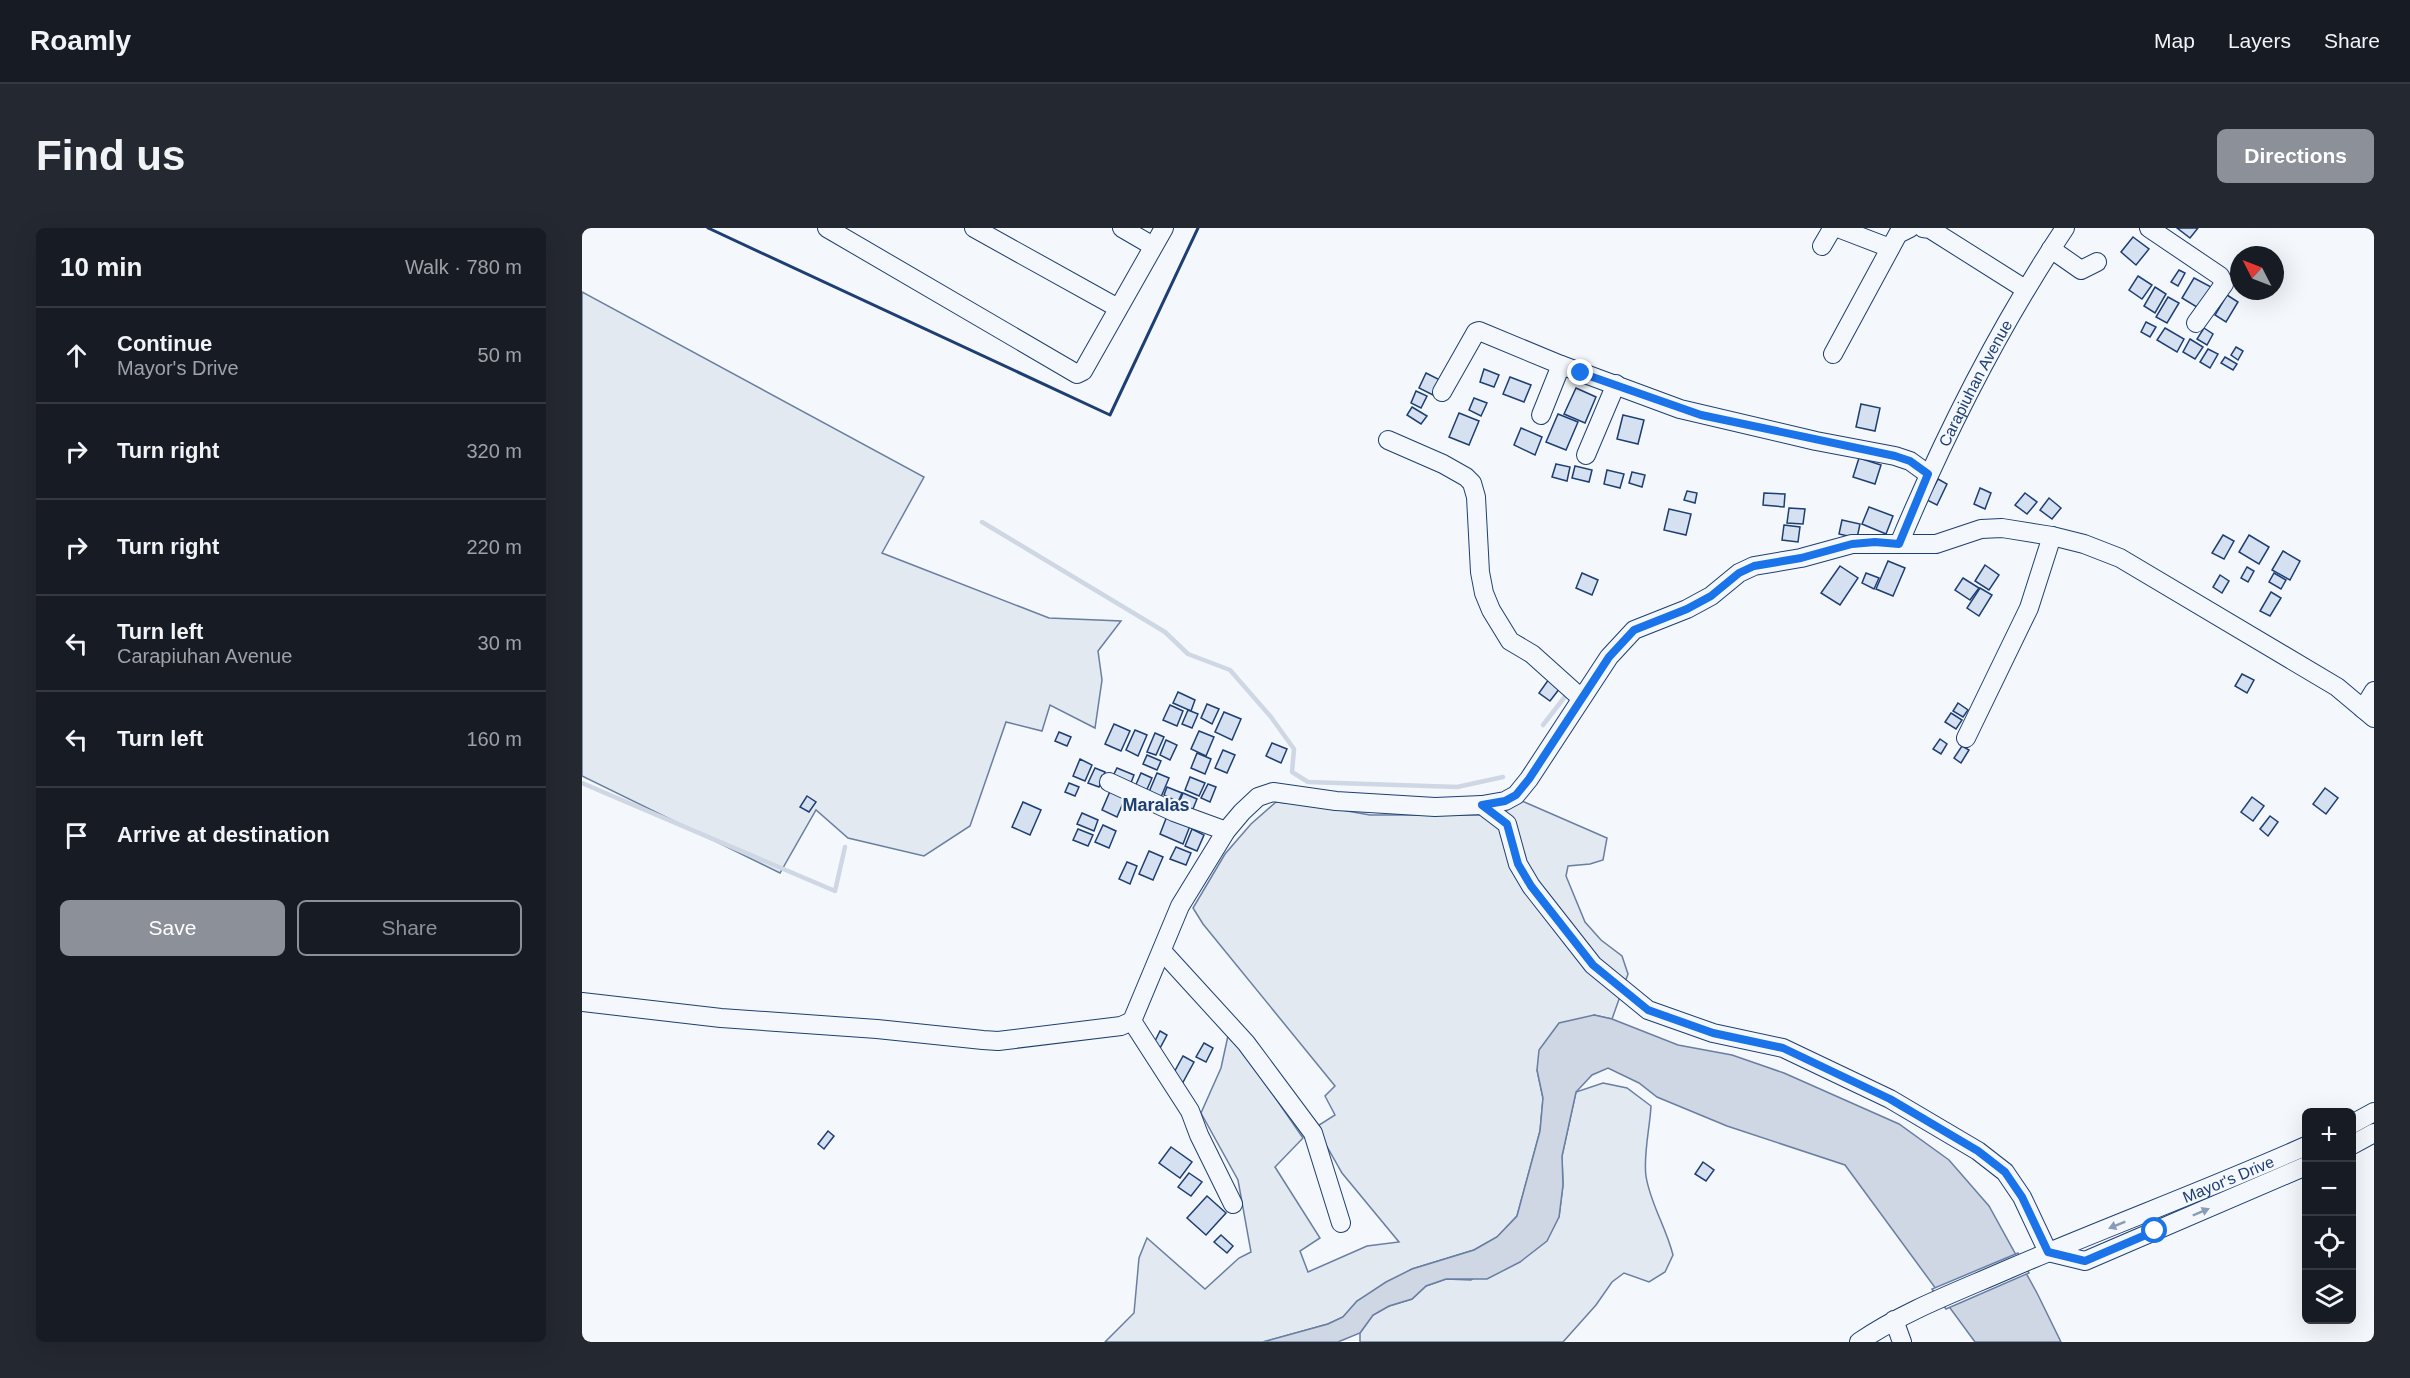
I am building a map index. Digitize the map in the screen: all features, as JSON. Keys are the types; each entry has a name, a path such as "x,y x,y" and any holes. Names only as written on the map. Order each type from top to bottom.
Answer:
{"street":[{"path":"827,228 1077,374 1083,371 1164,228"},
{"path":"974,228 1118,308"},
{"path":"1122,228 1154,246"},
{"path":"1822,246 1832,229 1837,228 1890,248"},
{"path":"1833,354 1898,234 1910,228"},
{"path":"1923,228 1930,230 2025,289"},
{"name":"Carapiuhan Avenue","path":"1899,544 1928,474 2025,289 2065,228"},
{"path":"2149,228 2220,276 2224,284 2196,323"},
{"path":"2051,249 2082,270 2097,262"},
{"path":"1442,392 1479,331 1561,365 1701,415 1895,456 1910,461 1928,474"},
{"path":"1541,415 1561,365"},
{"path":"1586,455 1616,384"},
{"path":"1388,440 1443,464 1472,483 1476,497 1480,572 1484,593 1491,610 1510,641 1532,654 1581,699"},
{"path":"582,1002 721,1018 846,1026 983,1041 1121,1026 1132,1021 1180,906 1226,831 1258,797 1273,792 1336,801 1435,807 1482,805 1505,801 1516,795 1529,779 1609,657 1634,630 1687,609 1711,596 1739,573 1754,566 1801,558 1852,544 1875,542 1936,544 1981,529 2002,528 2084,544 2120,558 2294,661 2337,687 2369,713 2374,691"},
{"path":"1966,738 2030,608 2052,536"},
{"path":"1109,782 1174,812 1226,831"},
{"path":"1482,805 1507,824 1518,864 1531,886 1593,965 1648,1010 1713,1033 1783,1048 1890,1099 1978,1151 2005,1172 2022,1197 2041,1256"},
{"path":"1162,951 1246,1043 1313,1133 1341,1223"},
{"path":"1132,1021 1190,1111 1233,1204"},
{"path":"2356,1121 2374,1112"},
{"name":"Mayor's Drive","path":"1859,1342 1900,1316 2302,1148"},
{"name":"Mayor's Drive","path":"2041,1256 2085,1261 2302,1168"},
{"path":"1900,1316 1902,1342"}],"shaded area":[{"path":"582,292 924,477 882,553 1049,618 1121,621 1098,651 1102,680 1095,728 1050,705 1042,731 1006,722 970,826 924,856 848,838 816,810 780,873 582,776"},
{"path":"1522,801 1607,838 1603,860 1568,866 1566,876 1585,922 1601,940 1622,956 1628,974 1612,1019 1594,1015 1537,1070 1543,1098 1540,1131 1517,1216 1497,1237 1474,1250 1412,1269 1357,1301 1343,1317 1328,1324 1263,1342 1105,1342 1134,1313 1139,1258 1147,1238 1205,1289 1239,1258 1251,1252 1238,1180 1201,1113 1221,1068 1229,1031 1303,1138 1275,1167 1320,1238 1300,1251 1308,1272 1367,1246 1399,1242 1342,1173 1316,1127 1335,1115 1325,1096 1335,1086 1203,924 1193,908 1225,854 1251,824 1276,802 1313,805 1370,815 1484,815"},
{"path":"1594,1015 1612,1019 1678,1045 1732,1055 1784,1073 1899,1124 1949,1160 1989,1206 2061,1342 1975,1342 1845,1165 1727,1126 1657,1097 1639,1083 1608,1068 1592,1075 1576,1092 1562,1156 1563,1185 1559,1217 1547,1241 1520,1262 1487,1279 1446,1279 1426,1286 1412,1299 1389,1306 1373,1315 1360,1333 1338,1342 1263,1342 1328,1324 1343,1317 1357,1301 1386,1282 1412,1269 1474,1250 1497,1237 1517,1216 1540,1131 1543,1098 1537,1070 1539,1050 1559,1023"},
{"path":"1603,1083 1627,1088 1651,1106 1645,1168 1651,1196 1673,1255 1665,1272 1649,1282 1624,1273 1612,1282 1596,1305 1563,1342 1360,1342 1360,1333 1373,1315 1389,1306 1412,1299 1426,1286 1446,1279 1471,1280 1559,1217 1563,1185 1562,1156 1576,1092"}],"pier":[{"path":"2018,1253 2029,1273 1946,1309 1932,1289"}],"building":[{"path":"2177,228 2198,228 2190,238"},
{"path":"2133,237 2149,249 2136,265 2121,252"},
{"path":"2179,270 2185,273 2178,286 2171,282"},
{"path":"2138,276 2152,285 2142,299 2129,290"},
{"path":"2194,278 2213,288 2200,309 2182,298"},
{"path":"2155,287 2166,294 2155,313 2144,306"},
{"path":"2227,295 2230,300 2238,302 2226,322 2215,315"},
{"path":"2168,297 2179,303 2167,323 2156,317"},
{"path":"2146,322 2156,327 2150,337 2141,332"},
{"path":"2165,328 2184,339 2177,352 2157,340"},
{"path":"2204,328 2213,334 2207,345 2197,339"},
{"path":"2190,339 2203,347 2195,359 2183,352"},
{"path":"2236,347 2243,351 2238,360 2231,355"},
{"path":"2208,349 2218,354 2210,368 2200,362"},
{"path":"2225,357 2237,364 2233,370 2221,363"},
{"path":"1484,369 1499,375 1494,387 1480,382"},
{"path":"1426,373 1440,380 1433,395 1419,388"},
{"path":"1510,377 1531,385 1524,402 1503,394"},
{"path":"1576,388 1596,397 1585,423 1564,414"},
{"path":"1416,391 1427,396 1421,408 1411,403"},
{"path":"1474,398 1487,403 1481,416 1469,410"},
{"path":"1861,404 1880,408 1875,431 1856,427"},
{"path":"1412,407 1427,416 1421,424 1407,415"},
{"path":"1459,413 1479,421 1469,445 1449,437"},
{"path":"1558,414 1578,422 1566,450 1546,442"},
{"path":"1623,415 1644,420 1638,444 1617,439"},
{"path":"1521,428 1542,437 1535,455 1514,445"},
{"path":"1859,458 1881,465 1875,484 1853,477"},
{"path":"1556,464 1570,467 1567,481 1552,477"},
{"path":"1575,466 1592,470 1589,482 1572,478"},
{"path":"1607,470 1624,474 1620,488 1604,484"},
{"path":"1632,472 1645,475 1642,487 1629,483"},
{"path":"1938,479 1947,484 1937,505 1927,500"},
{"path":"1980,488 1991,493 1985,509 1974,504"},
{"path":"1687,491 1697,493 1695,503 1684,500"},
{"path":"1764,493 1785,494 1784,507 1763,505"},
{"path":"2025,493 2037,502 2027,514 2015,505"},
{"path":"2049,498 2061,508 2052,519 2040,510"},
{"path":"1869,507 1893,516 1886,534 1862,524"},
{"path":"1789,508 1805,509 1803,524 1787,523"},
{"path":"1669,509 1691,514 1686,535 1664,530"},
{"path":"1842,520 1860,524 1857,538 1839,534"},
{"path":"1784,525 1800,527 1798,542 1782,540"},
{"path":"2223,535 2234,541 2224,559 2212,553"},
{"path":"2249,535 2269,547 2259,564 2239,552"},
{"path":"2283,551 2300,561 2290,580 2272,570"},
{"path":"1888,561 1905,568 1893,596 1876,589"},
{"path":"1985,565 1999,575 1989,590 1975,581"},
{"path":"1840,566 1858,578 1840,605 1821,593"},
{"path":"2247,567 2254,571 2248,582 2241,578"},
{"path":"1582,573 1598,580 1592,595 1576,588"},
{"path":"1866,573 1879,578 1874,589 1862,583"},
{"path":"2274,573 2286,580 2281,589 2269,582"},
{"path":"2220,575 2229,581 2222,593 2213,587"},
{"path":"1963,578 1979,588 1970,600 1955,590"},
{"path":"1980,588 1992,595 1979,616 1967,608"},
{"path":"2271,592 2281,598 2270,616 2260,611"},
{"path":"2242,674 2254,680 2247,693 2235,686"},
{"path":"1549,679 1560,688 1550,701 1539,693"},
{"path":"1178,692 1195,700 1191,711 1173,703"},
{"path":"1958,703 1968,710 1963,717 1953,711"},
{"path":"1207,704 1219,709 1212,724 1201,718"},
{"path":"1170,705 1183,711 1177,726 1163,720"},
{"path":"1188,710 1198,714 1192,728 1182,724"},
{"path":"1224,712 1241,719 1232,740 1215,732"},
{"path":"1951,713 1962,720 1956,729 1945,722"},
{"path":"1114,724 1130,731 1121,751 1105,744"},
{"path":"1135,730 1147,735 1138,756 1126,750"},
{"path":"1199,731 1214,737 1206,756 1191,749"},
{"path":"1059,732 1071,737 1067,746 1055,741"},
{"path":"1155,733 1164,737 1156,755 1147,752"},
{"path":"1940,739 1947,744 1941,754 1933,749"},
{"path":"1166,740 1177,745 1170,760 1160,755"},
{"path":"1272,743 1287,749 1281,763 1266,756"},
{"path":"1962,746 1969,750 1961,763 1954,758"},
{"path":"1223,750 1235,755 1227,773 1215,768"},
{"path":"1197,753 1211,759 1205,774 1191,768"},
{"path":"1147,755 1161,761 1157,770 1143,764"},
{"path":"1080,759 1092,765 1085,781 1073,776"},
{"path":"1095,768 1105,772 1099,787 1088,783"},
{"path":"1117,768 1134,775 1129,788 1111,780"},
{"path":"1141,773 1152,778 1145,794 1134,789"},
{"path":"1157,773 1169,778 1161,797 1149,792"},
{"path":"1190,777 1205,783 1199,796 1185,790"},
{"path":"1069,783 1079,787 1075,796 1065,792"},
{"path":"1208,784 1216,787 1210,802 1201,798"},
{"path":"1167,787 1182,793 1178,802 1164,795"},
{"path":"2325,788 2338,798 2326,814 2313,804"},
{"path":"1111,789 1126,796 1117,817 1102,810"},
{"path":"1183,793 1197,799 1190,816 1176,810"},
{"path":"807,796 816,802 809,812 800,807"},
{"path":"2252,797 2264,806 2253,821 2241,812"},
{"path":"1023,802 1041,810 1030,835 1012,827"},
{"path":"1082,813 1098,820 1094,831 1077,824"},
{"path":"1167,816 1190,826 1183,844 1160,834"},
{"path":"2270,816 2278,822 2268,836 2260,829"},
{"path":"1103,825 1116,831 1109,848 1095,842"},
{"path":"1078,829 1093,835 1088,846 1073,840"},
{"path":"1192,829 1204,835 1197,851 1185,846"},
{"path":"1176,847 1191,853 1186,865 1170,859"},
{"path":"1149,851 1163,857 1153,880 1139,874"},
{"path":"1127,862 1137,866 1130,884 1119,879"},
{"path":"1160,1031 1167,1035 1159,1050 1152,1047"},
{"path":"1204,1043 1213,1048 1206,1062 1196,1057"},
{"path":"1183,1056 1194,1062 1182,1084 1171,1078"},
{"path":"828,1131 834,1136 824,1149 818,1144"},
{"path":"1171,1147 1192,1162 1180,1178 1159,1163"},
{"path":"1703,1162 1714,1170 1706,1181 1695,1174"},
{"path":"1189,1173 1202,1182 1191,1196 1178,1187"},
{"path":"1207,1196 1226,1213 1206,1235 1187,1218"},
{"path":"1221,1235 1233,1246 1227,1253 1214,1242"}],"waterway":[{"path":"982,522 1165,632 1188,654 1230,670 1271,717 1294,749 1292,772 1308,782 1457,787 1503,777"},
{"path":"1543,725 1567,694"},
{"path":"582,783 835,891 845,847"}],"wall":[{"path":"708,228 1110,415 1198,228"}],"district":[{"name":"Maralas","path":"1156,805"}],"route":[{"path":"1581,373 1701,415 1815,441 1895,456 1910,461 1928,474 1899,544 1875,542 1852,544 1801,558 1754,566 1739,573 1711,596 1687,609 1647,623 1623,639 1516,795 1505,801 1482,805 1501,817 1507,824 1518,864 1531,886 1593,965 1648,1010 1713,1033 1783,1048 1890,1099 1978,1151 2005,1172 2022,1197 2048,1252 2085,1261 2155,1231"}]}
